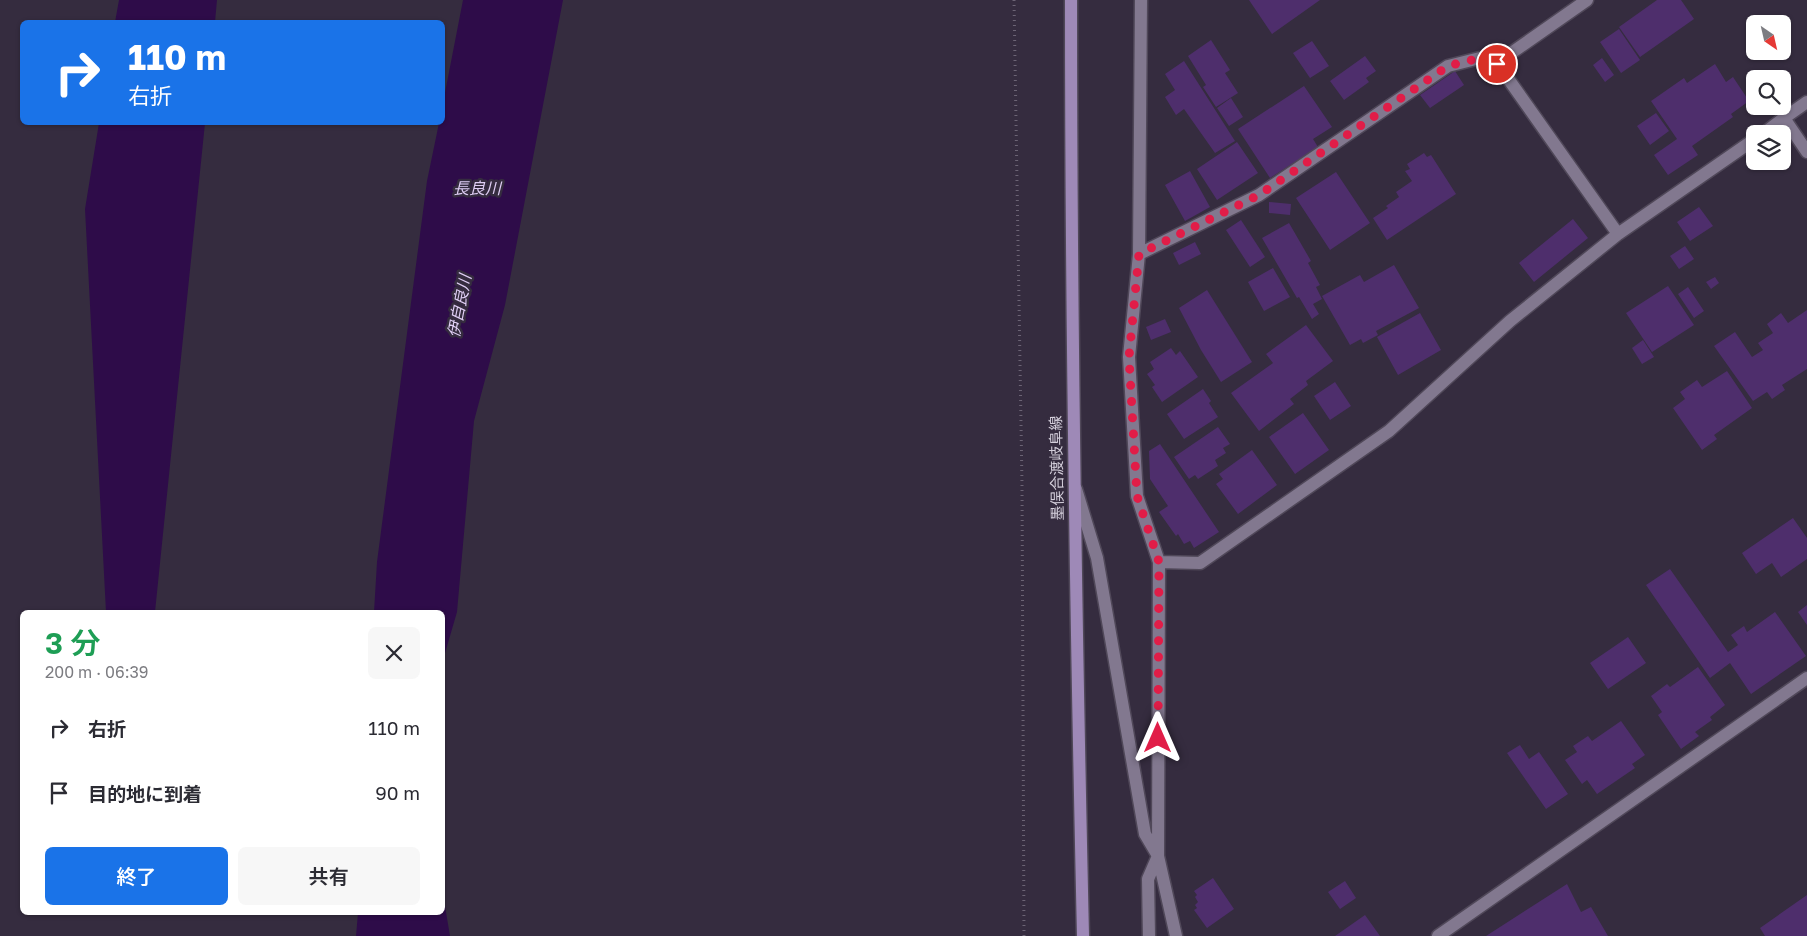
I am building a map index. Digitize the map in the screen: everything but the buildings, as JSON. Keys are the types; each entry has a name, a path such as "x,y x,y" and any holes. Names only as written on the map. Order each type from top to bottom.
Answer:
{"main road":[{"name":"墨俣合渡岐阜線","path":"1070,0 1073,479 1083,936"}],"street":[{"path":"1141,0 1139,254 1129,357 1137,496 1159,562 1158,856 1176,936"},
{"path":"1497,64 1587,0"},
{"path":"1139,254 1259,195 1448,66 1480,58 1497,64 1618,234"},
{"path":"1775,125 1807,102"},
{"path":"1784,118 1807,152"},
{"path":"1159,562 1200,563 1389,431 1510,321 1618,234 1746,145"},
{"path":"1073,479 1097,558 1145,834 1158,856"},
{"path":"1438,936 1807,678"},
{"path":"1149,936 1148,879 1158,856"}],"path":[{"path":"1014,0 1022,484 1024,936"}],"water":[{"path":"119,0 217,0 215,20 115,20"},
{"name":"長良川","path":"463,0 563,0 505,305 474,421 457,612 445,653 445,610 374,610 377,562 427,181 439,125 445,125 445,93"},
{"path":"99,125 205,125 155,610 106,610 85,209"},
{"path":"445,906 450,936 356,936 358,915 445,915"}],"route":[{"path":"1158,738 1159,562 1137,496 1129,357 1139,254 1259,195 1448,66 1480,58 1497,64"}],"water label":[{"name":"伊自良川","path":"459,306"}]}
